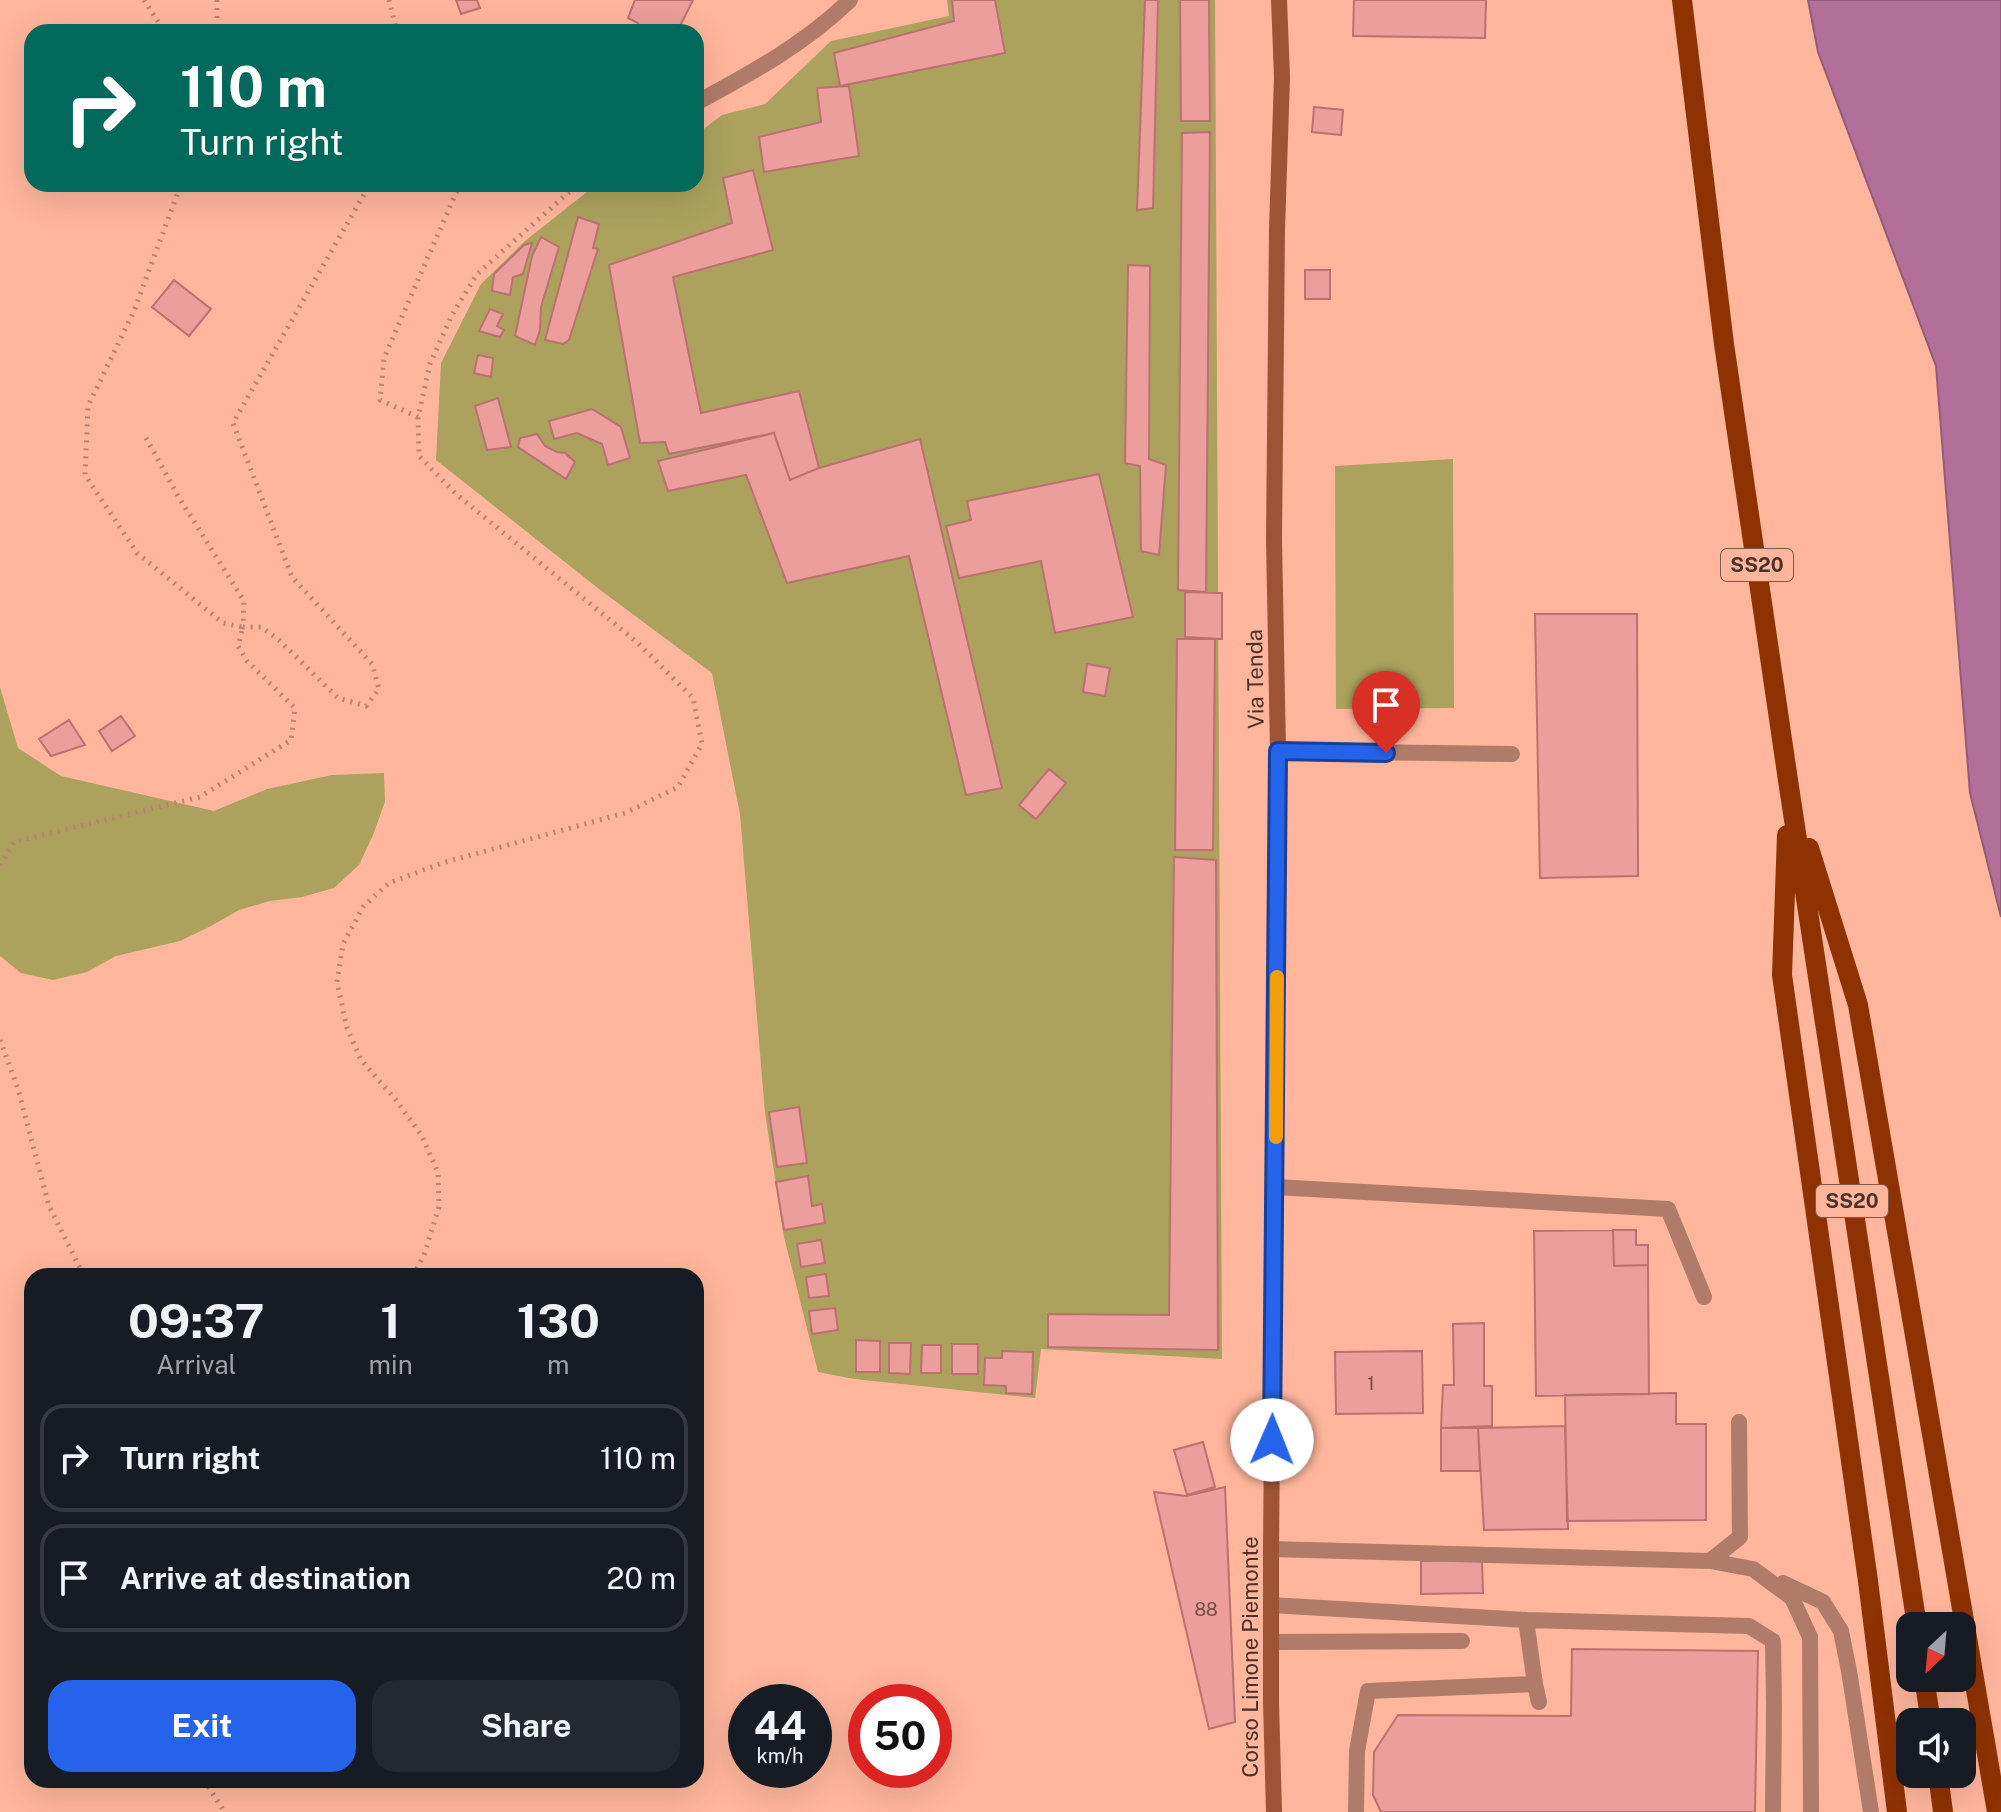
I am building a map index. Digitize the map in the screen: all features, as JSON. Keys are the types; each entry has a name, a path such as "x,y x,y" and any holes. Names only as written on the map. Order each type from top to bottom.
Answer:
{"main road":[{"name":"Via Tenda","path":"1272,1502 1278,751 1274,539 1282,77 1279,0"},
{"name":"SS20","path":"1682,0 1724,344 1915,1612"},
{"path":"1789,787 1782,975 1868,1581 1897,1812"},
{"path":"1789,787 1858,1005 1997,1812"},
{"name":"Corso Limone Piemonte","path":"1272,1502 1274,1812"},
{"path":"1940,1788 1943,1812"}],"lane":[{"path":"704,99 773,61 829,20 850,0"},
{"path":"1278,751 1512,754"},
{"path":"1275,1187 1668,1209 1704,1297"},
{"path":"1710,1561 1740,1537 1739,1422"},
{"path":"1271,1549 1710,1561 1753,1569 1823,1602 1841,1631 1871,1812"},
{"path":"1753,1569 1792,1598 1810,1637 1811,1812"},
{"path":"1271,1605 1526,1620 1749,1626 1773,1641 1773,1812"},
{"path":"1526,1620 1539,1702"},
{"path":"1271,1642 1462,1641"},
{"path":"1356,1812 1357,1751 1368,1691 1535,1684"}],"path":[{"path":"144,0 160,24"},
{"path":"217,0 217,24"},
{"path":"389,0 395,24"},
{"path":"178,192 134,311 88,406 85,475 137,553 223,623 261,627 279,640 338,698 366,706 379,689 372,664 292,577 233,423 365,192"},
{"path":"418,417 380,400 384,358 457,192"},
{"path":"417,1268 439,1207 438,1173 422,1136 361,1060 347,1028 337,982 343,944 349,932 363,907 389,883 442,863 625,813 678,787 702,744 693,698 638,643 456,494 419,456 418,417 430,364 452,315 477,274 569,192"},
{"path":"0,865 14,842 200,797 291,740 295,708 247,661 238,646 243,627 244,601 178,496 146,438"},
{"path":"0,1040 18,1089 49,1206 80,1268"},
{"path":"209,1788 224,1811"}],"shaded area":[{"path":"947,0 1215,0 1222,1359 1041,1349 1035,1398 854,1379 818,1372 784,1237 765,1113 740,814 712,673 599,589 436,460 441,363 481,284 525,241 587,192 704,192 704,129 722,115 765,104 831,41 949,16"},
{"path":"1808,0 2001,0 2001,917 1970,793 1936,366 1818,52"},
{"path":"1453,459 1454,708 1336,709 1335,466"},
{"path":"0,687 18,748 61,776 214,811 267,789 332,775 384,773 385,802 359,865 334,888 239,910 180,941 116,956 87,972 53,980 21,973 0,956"}],"building":[{"path":"456,0 477,0 480,8 461,14"},
{"path":"635,0 693,0 681,24 638,24 628,18"},
{"path":"952,0 995,0 1005,53 840,86 834,53 954,21"},
{"path":"1145,0 1158,0 1153,208 1137,210"},
{"path":"1180,0 1209,0 1210,121 1181,121"},
{"path":"1354,0 1486,0 1485,38 1353,36"},
{"path":"849,86 859,156 764,172 759,137 821,122 817,88"},
{"path":"1314,107 1343,110 1341,135 1312,132"},
{"path":"1210,132 1206,592 1178,590 1182,133"},
{"path":"753,170 773,250 673,277 701,413 799,391 819,468 790,480 774,433 669,454 665,442 640,443 609,265 732,223 723,178"},
{"path":"578,217 599,224 593,248 598,249 569,340 563,344 545,340"},
{"path":"541,237 559,247 541,307 540,330 535,345 515,336 532,256"},
{"path":"532,243 523,274 513,277 510,295 492,291 494,274 524,245"},
{"path":"1128,265 1150,266 1149,459 1166,465 1159,555 1141,551 1140,466 1125,463"},
{"path":"1305,270 1330,270 1330,299 1305,299"},
{"path":"174,280 211,309 189,336 152,307"},
{"path":"490,309 503,314 497,326 504,330 500,337 479,331"},
{"path":"478,355 493,358 491,377 474,373"},
{"path":"498,398 511,447 487,450 475,406"},
{"path":"592,409 621,427 630,458 608,465 602,444 577,433 554,439 549,421"},
{"path":"774,433 790,480 819,468 920,439 1002,788 966,795 909,556 787,583 746,475 668,491 658,461"},
{"path":"537,434 545,446 565,453 575,462 566,479 518,447 520,438"},
{"path":"1099,474 1133,617 1055,633 1041,561 959,578 946,526 971,520 967,501"},
{"path":"1185,592 1222,593 1222,639 1185,637"},
{"path":"1535,614 1637,614 1638,876 1540,878"},
{"path":"1177,639 1215,639 1213,850 1175,850"},
{"path":"1087,664 1110,668 1105,696 1083,692"},
{"path":"121,716 135,736 112,751 99,731"},
{"path":"69,720 85,745 51,756 39,739"},
{"path":"1049,769 1066,783 1036,819 1019,805"},
{"path":"1174,857 1216,860 1218,1350 1048,1347 1048,1314 1169,1315"},
{"path":"799,1107 807,1163 777,1167 769,1112"},
{"path":"808,1176 812,1206 822,1204 825,1223 784,1230 776,1182"},
{"path":"1613,1230 1636,1230 1636,1245 1648,1245 1648,1265 1614,1266"},
{"path":"1613,1230 1614,1266 1648,1265 1649,1394 1536,1396 1534,1231"},
{"path":"821,1240 825,1263 801,1267 797,1244"},
{"path":"826,1274 829,1296 809,1298 806,1277"},
{"path":"835,1308 838,1330 812,1334 809,1311"},
{"path":"1484,1323 1484,1386 1492,1386 1492,1426 1441,1428 1443,1385 1454,1385 1453,1324"},
{"path":"856,1340 880,1341 880,1372 856,1372"},
{"path":"889,1343 911,1343 910,1374 889,1373"},
{"path":"952,1344 978,1344 978,1374 952,1374"},
{"path":"922,1345 941,1345 941,1373 921,1373"},
{"path":"1002,1351 1033,1352 1032,1394 1006,1393 1006,1386 984,1385 985,1358 1002,1358"},
{"path":"1422,1351 1423,1413 1336,1414 1335,1352"},
{"path":"1676,1393 1676,1424 1706,1424 1706,1520 1567,1521 1565,1395"},
{"path":"1565,1426 1568,1529 1484,1530 1478,1428"},
{"path":"1441,1428 1478,1428 1480,1471 1441,1471"},
{"path":"1203,1442 1215,1487 1187,1495 1174,1450"},
{"path":"1225,1487 1235,1722 1209,1729 1154,1492 1186,1496"},
{"path":"1482,1560 1483,1593 1421,1594 1421,1561"},
{"path":"1572,1649 1758,1651 1755,1812 1381,1812 1373,1795 1374,1752 1398,1715 1571,1716"}],"slow traffic":[{"path":"1276,1137 1277,977"}],"route":[{"path":"1272,1440 1278,751 1386,753"}]}
